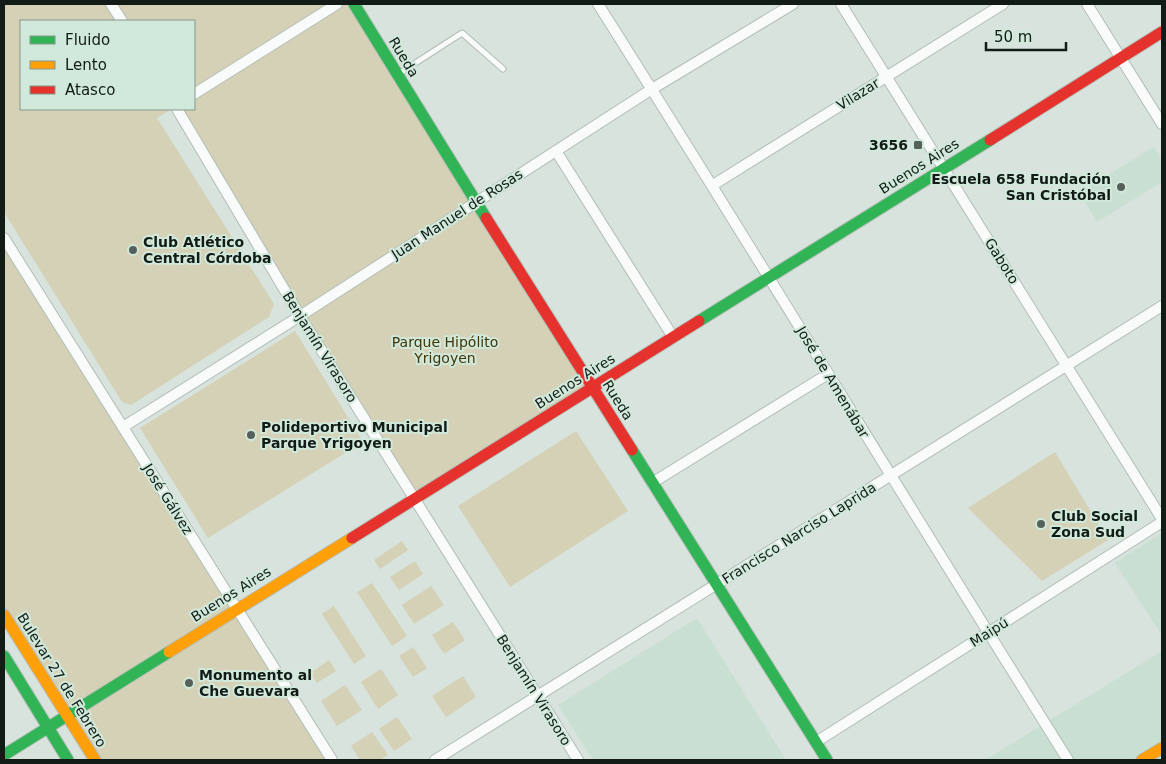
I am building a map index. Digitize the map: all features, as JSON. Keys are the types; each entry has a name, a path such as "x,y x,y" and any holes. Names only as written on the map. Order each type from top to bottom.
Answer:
{"street":[{"path":"111,4 121,20"},
{"path":"195,93 337,4"},
{"name":"Rueda","path":"354,4 476,202 827,760"},
{"name":"José de Amenábar","path":"598,4 1068,760"},
{"name":"Juan Manuel de Rosas","path":"123,427 300,316 652,89 793,4"},
{"name":"Gaboto","path":"841,4 1067,365 1162,521"},
{"name":"Vilazar","path":"712,185 1003,4"},
{"path":"1087,4 1162,124"},
{"name":"Buenos Aires","path":"4,755 1162,32"},
{"name":"Benjamín Virasoro","path":"178,110 300,316 578,760"},
{"path":"556,151 673,338"},
{"name":"José Gálvez","path":"4,238 332,760"},
{"name":"Francisco Narciso Laprida","path":"435,760 1162,306"},
{"path":"652,483 828,374"},
{"name":"Maipú","path":"816,742 1162,521"},
{"name":"Bulevar 27 de Febrero","path":"4,615 95,760"},
{"path":"4,656 68,760"},
{"path":"1142,760 1162,748"}],"lane":[{"path":"397,75 462,33 504,69"}],"shaded area":[{"name":"Escuela 658 Fundación San Cristóbal","path":"1154,147 1162,160 1162,182 1097,222 1079,192"},
{"path":"1162,533 1162,635 1115,563"},
{"path":"697,618 786,760 593,760 558,705"},
{"path":"1162,651 1162,760 985,760"}],"green space":[{"name":"Parque Hipólito Yrigoyen","path":"4,4 354,4 593,387 415,499 178,110 195,110 195,20 20,20 20,110 169,110 157,118 274,304 269,317 131,405 122,402 4,212"},
{"path":"4,238 332,760 95,760 4,615"},
{"name":"Polideportivo Municipal Parque Yrigoyen","path":"295,331 363,442 208,538 140,428"},
{"path":"576,431 628,511 510,587 458,506"},
{"name":"Club Social Zona Sud","path":"1055,452 1108,540 1042,581 968,508"},
{"path":"402,541 408,550 380,569 374,560"},
{"path":"415,561 423,574 399,590 390,577"},
{"path":"372,583 407,636 392,646 357,592"},
{"path":"431,586 444,605 414,624 402,605"},
{"path":"334,606 366,656 354,664 322,614"},
{"path":"453,622 465,640 444,654 432,635"},
{"path":"413,647 427,668 413,677 399,656"},
{"path":"329,660 336,671 317,683 310,673"},
{"path":"381,669 398,695 378,709 361,682"},
{"path":"463,676 476,697 446,717 432,696"},
{"path":"345,685 362,710 337,726 321,701"},
{"path":"397,717 412,739 394,751 379,729"},
{"path":"372,732 388,755 380,760 360,760 351,746"}],"traffic: fast":[{"path":"354,4 486,218"},
{"path":"699,321 990,140"},
{"path":"632,450 827,760"},
{"path":"4,755 169,652"},
{"path":"4,656 68,760"}],"traffic: slow":[{"path":"169,652 352,538"},
{"path":"4,615 95,760"},
{"path":"1142,760 1162,748"}],"traffic: jam":[{"path":"990,140 1162,32"},
{"path":"486,218 632,450"},
{"path":"352,538 699,321"}],"place":[{"name":"3656","path":"918,145"},
{"name":"Escuela 658 Fundación San Cristóbal","path":"1121,187"},
{"name":"Club Atlético Central Córdoba","path":"133,250"},
{"name":"Polideportivo Municipal Parque Yrigoyen","path":"251,435"},
{"name":"Club Social Zona Sud","path":"1041,524"},
{"name":"Monumento al Che Guevara","path":"189,683"}]}
